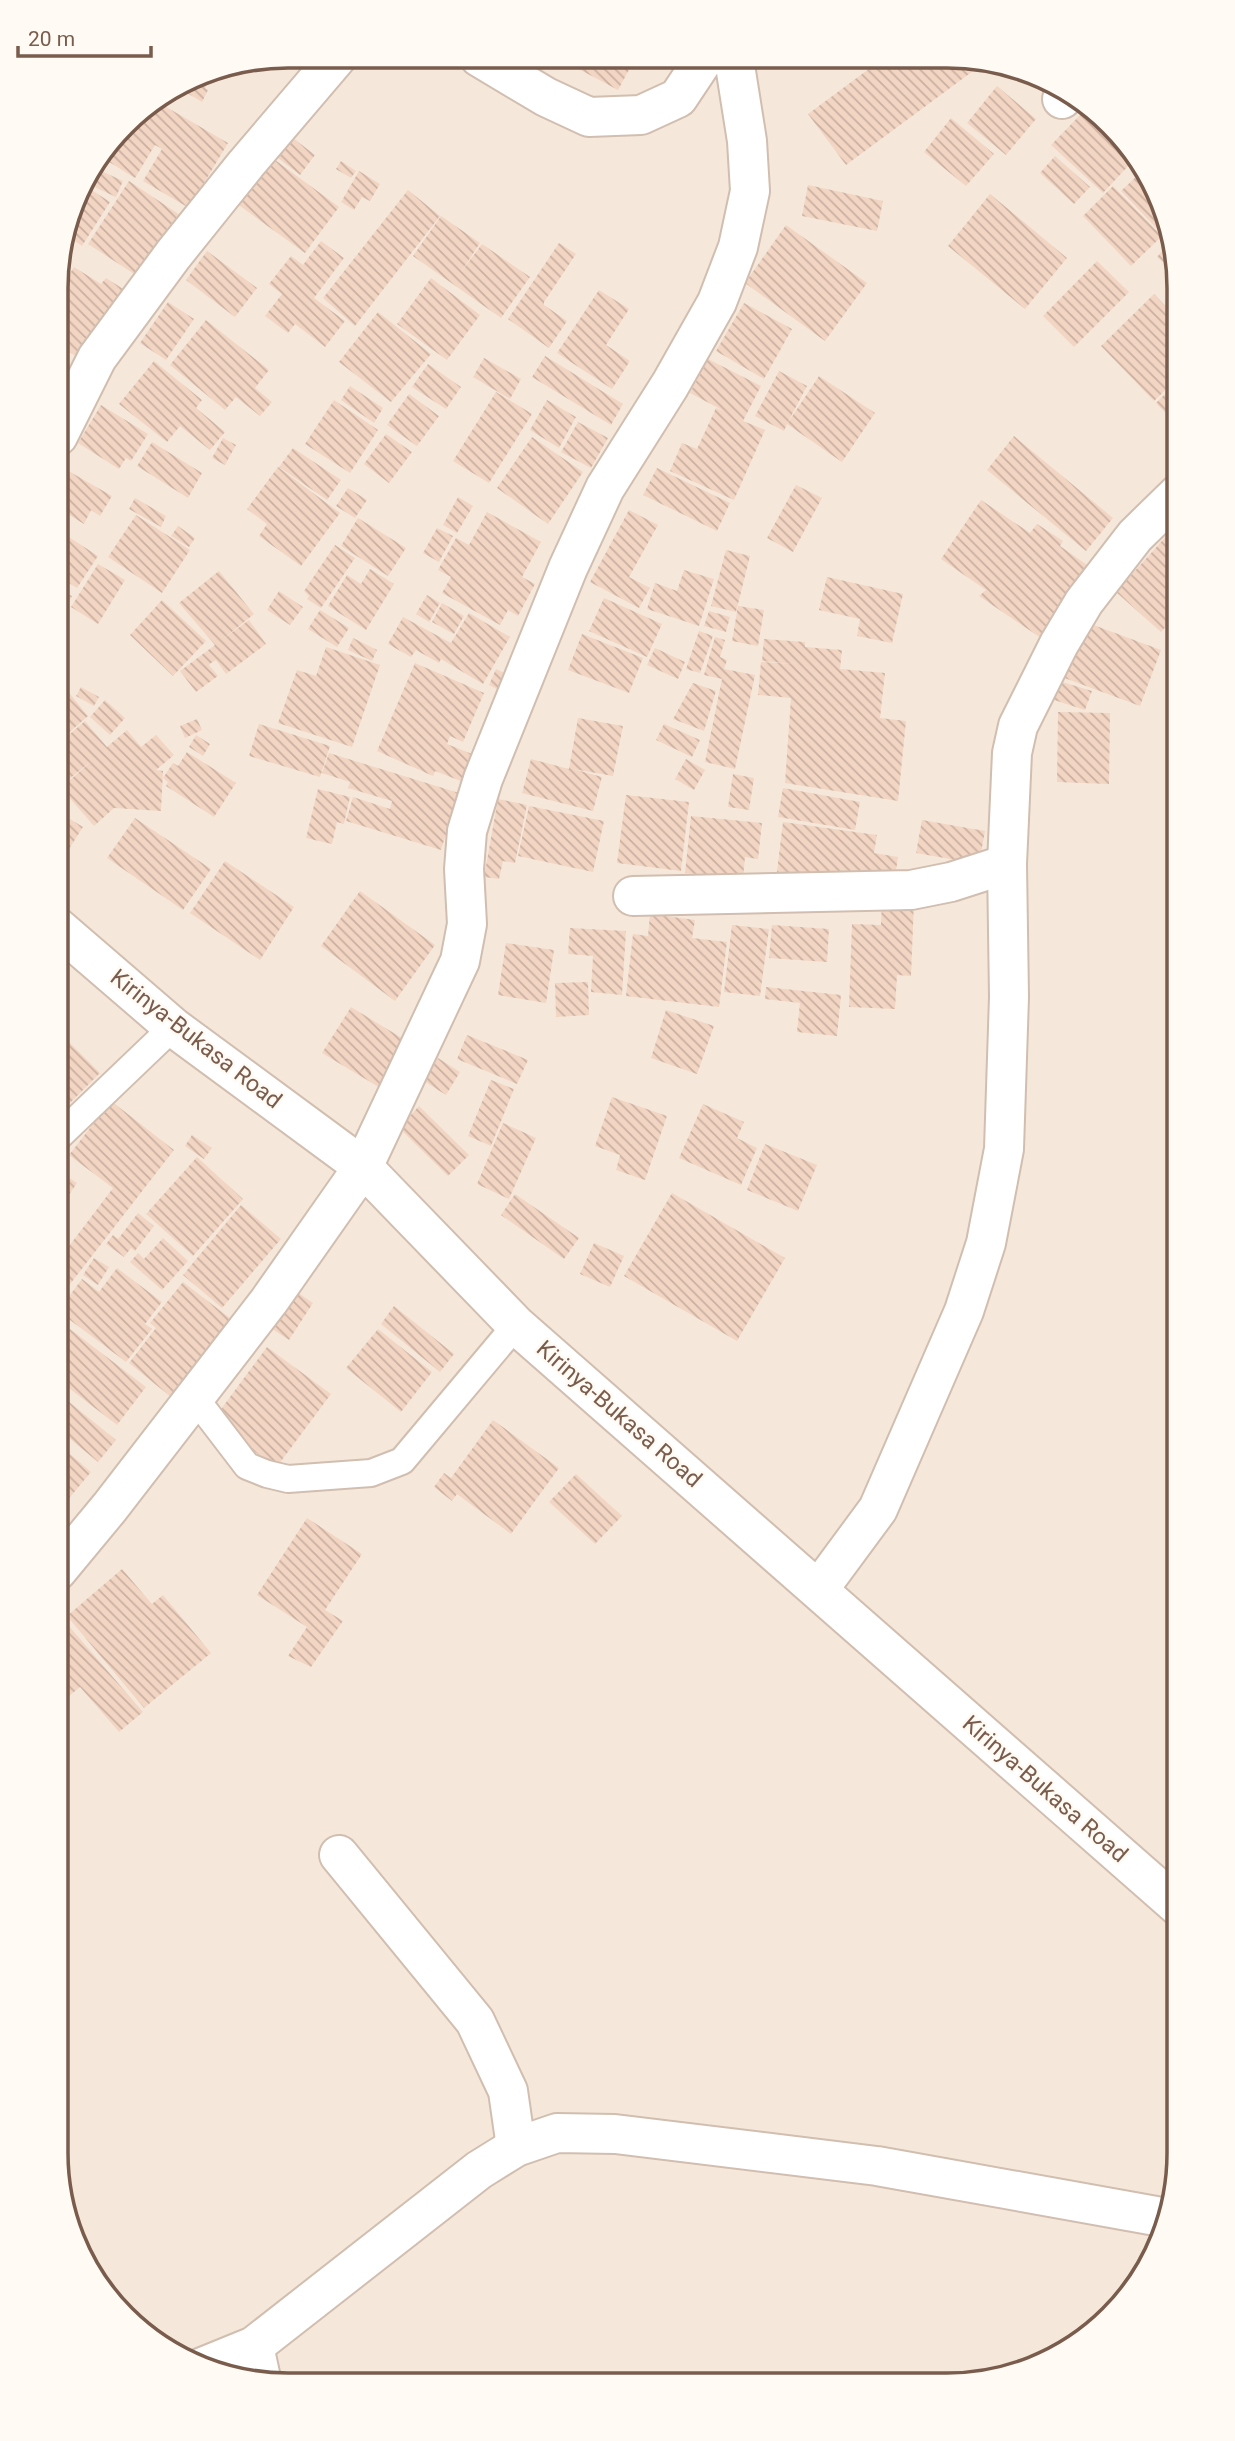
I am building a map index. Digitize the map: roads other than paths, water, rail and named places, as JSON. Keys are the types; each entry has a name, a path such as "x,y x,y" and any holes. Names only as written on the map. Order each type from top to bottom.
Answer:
{"street":[{"path":"69,414 97,358 173,255 328,68"},
{"path":"497,68 546,97 589,117 641,116 677,98 698,68"},
{"path":"68,1557 270,1301 363,1167 460,961 467,924 464,870 467,831 483,779 542,631 605,488 670,385 717,302 738,247 750,191 747,141 735,68"},
{"path":"819,1589 878,1509 964,1311 986,1243 1004,1149 1009,997 1007,864 1012,753 1018,726 1059,644 1084,602 1135,536 1167,505"},
{"path":"634,896 911,890 951,882 1007,864"},
{"name":"Kirinya-Bukasa Road","path":"69,937 173,1027 363,1167 516,1325 1166,1896"},
{"path":"339,1855 475,2021 508,2091 516,2147"},
{"path":"218,2361 254,2346 479,2170 516,2147 557,2133 615,2134 877,2166 1157,2216"},
{"path":"254,2346 259,2371"}],"lane":[{"path":"69,1127 173,1027"},
{"path":"195,1398 247,1466 288,1479 371,1473 402,1461 516,1325"}]}
